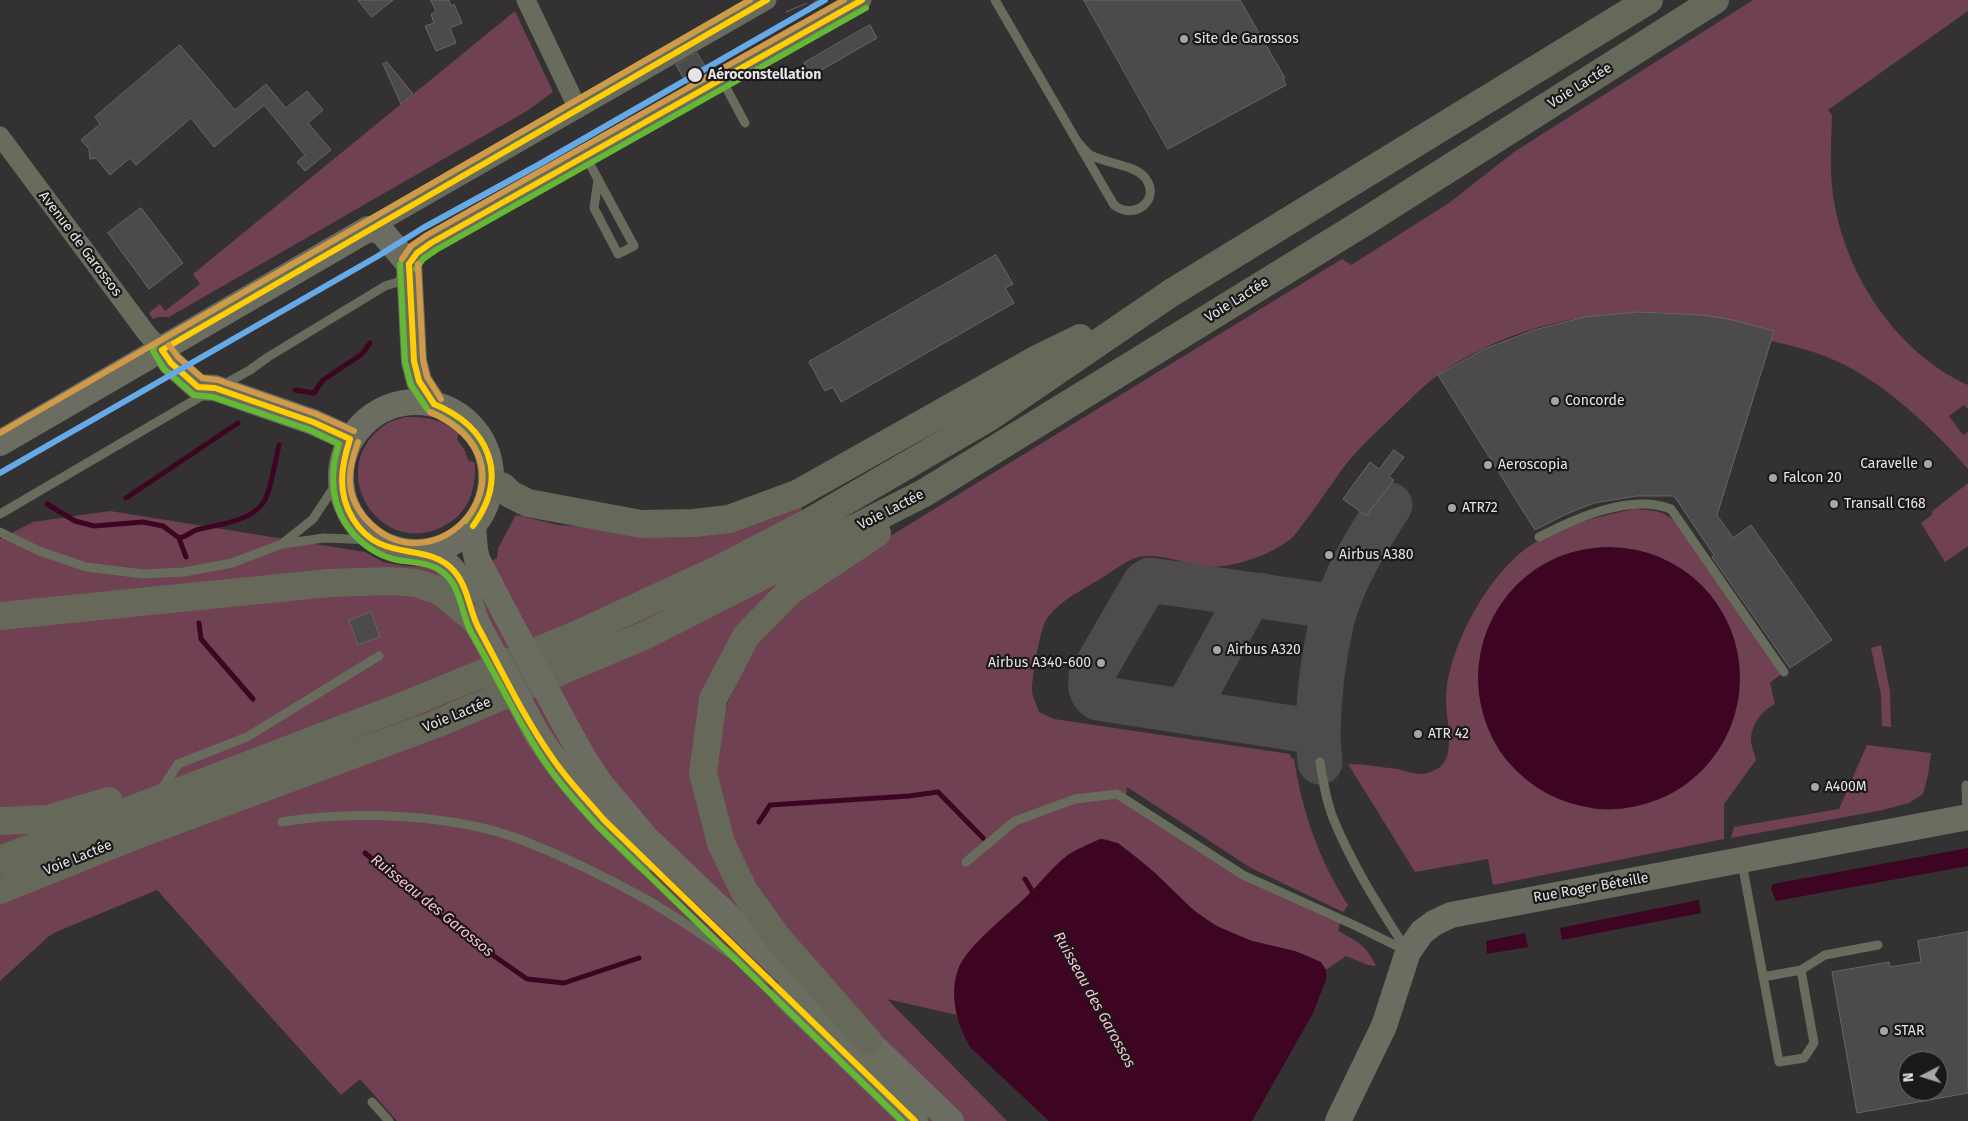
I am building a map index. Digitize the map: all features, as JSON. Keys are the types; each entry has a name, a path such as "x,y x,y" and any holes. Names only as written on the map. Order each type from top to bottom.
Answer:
{"highway":[{"name":"Voie Lactée","path":"0,860 396,708 574,636 720,569 806,524 988,418 1171,293 1649,0"},
{"name":"Voie Lactée","path":"0,890 130,838 436,724 638,638 924,493 1366,221 1715,0"},
{"path":"492,483 528,503 641,524 694,523 729,519 797,494 1039,358 1171,293"},
{"path":"868,1042 777,937 744,891 721,843 703,773 713,699 746,636 790,591 892,523 924,493"},
{"path":"0,616 329,584 391,581 416,583 440,591 475,620"},
{"path":"0,821 48,818 140,792 155,800"}],"main road":[{"path":"0,443 368,230 382,231 409,264 414,361 419,380 434,404"},
{"path":"162,350 171,363 198,387 215,388 313,422 350,439"},
{"path":"420,552 440,548 458,540 473,526 482,513 492,483 490,463 483,442 470,425 454,412 434,404 409,402 385,408 373,415 362,424 350,439 342,462 340,478 344,502 356,523 374,540 397,550 420,552 441,559 455,573 470,598 475,620 537,734 553,759 604,820 915,1121"},
{"path":"473,526 475,550 478,559 582,757 600,782 646,838 818,1002 868,1042 951,1121"},
{"name":"Rue Roger Béteille","path":"1338,1121 1384,1026 1408,952 1422,932 1434,923 1451,915 1968,817"}],"street":[{"path":"526,0 578,109"},
{"path":"368,230 767,0"},
{"path":"409,264 418,253 432,243 862,0"},
{"name":"Avenue de Garossos","path":"0,136 147,334 162,350"}],"lane":[{"path":"995,0 1076,140 1114,205 1126,212 1133,212 1145,205 1148,200 1150,187 1143,175 1088,153 1076,140"},
{"path":"722,80 745,123"},
{"path":"586,157 634,246 618,254 594,208 598,180"},
{"path":"0,514 215,388 250,370 268,356 385,286 398,282 409,264"},
{"path":"282,544 313,519 340,478"},
{"path":"1538,537 1573,519 1611,509 1639,504 1663,506 1671,509 1784,672"},
{"path":"0,532 39,552 86,567 143,574 184,572 232,563 282,544 324,538 374,540"},
{"path":"155,800 178,764 247,737 379,656"},
{"path":"1320,762 1332,817 1374,902 1408,952"},
{"path":"1966,785 1968,817"},
{"path":"966,862 1015,821 1075,799 1117,794 1243,875 1354,925 1408,952"},
{"path":"282,822 303,818 376,816 446,822 483,829 521,840 598,874 650,902 769,980"},
{"path":"1741,860 1779,1062 1804,1058 1814,1043 1801,970"},
{"path":"1763,977 1801,970 1825,956 1878,945"},
{"path":"372,1102 389,1121"}],"shaded area":[{"path":"1753,0 1968,0 1968,11 1828,110 1832,115 1831,161 1833,195 1842,234 1852,261 1865,287 1881,312 1899,334 1920,354 1943,371 1968,385 1968,409 1964,405 1949,416 1963,435 1968,432 1968,469 1922,421 1866,377 1827,357 1771,341 1774,331 1732,321 1688,314 1600,315 1557,323 1515,335 1475,353 1437,376 1369,439 1343,468 1294,536 1276,549 1239,563 1214,567 1155,556 1139,557 1124,563 1065,600 1045,622 1037,652 1032,684 1033,695 1039,712 1054,719 1290,754 1291,758 1294,759 1297,778 1313,835 1328,871 1348,905 1343,912 1251,868 1127,787 1126,798 1245,874 1341,919 1338,931 1365,948 1376,966 1368,965 1346,956 1326,970 1313,958 1304,954 1233,934 1202,916 1138,858 1124,848 1111,841 1097,840 1086,845 996,924 959,968 955,994 957,1015 887,999 1007,1121 397,1121 360,1079 341,1095 157,890 56,932 48,937 0,981 0,539 33,522 110,511 365,552 383,562 405,566 431,567 450,582 497,558 498,548 516,515 558,525 676,533 800,502 802,509 782,586 744,627 723,715 743,661 771,621 822,578 1342,259 1351,265 1449,203 1514,152"},
{"path":"515,11 553,92 527,111 169,317 153,319 149,313 160,304 165,311 200,284 193,274"},
{"path":"406,417 434,420 452,428 459,433 457,439 465,451 468,460 475,463 473,489 462,512 449,523 424,533 402,532 382,522 368,506 359,486 359,465 367,444 385,425"},
{"path":"1968,483 1968,546 1945,562 1921,523 1933,514 1931,512"},
{"path":"1635,509 1660,512 1680,527 1781,674 1770,683 1775,704 1762,714 1751,734 1751,742 1756,760 1724,804 1724,839 1493,885 1488,859 1415,872 1348,764 1397,769 1423,774 1440,767 1448,754 1449,736 1446,701 1453,660 1461,638 1484,595 1498,576 1528,547 1566,528","holes":["1604,547 1702,586 1716,603 1727,621 1708,764 1694,778 1676,791 1654,801 1606,810 1586,806 1511,765 1500,751 1487,725 1480,697 1479,675 1482,653 1488,632 1497,612 1509,594 1525,578 1542,565 1563,555"]},
{"path":"1881,645 1890,691 1891,727 1882,726 1881,695 1871,648"},
{"path":"1867,745 1931,753 1923,794 1909,803 1883,810 1731,838 1734,827 1839,809"}],"water":[{"path":"1609,547 1634,550 1659,557 1682,569 1710,595 1718,605 1730,628 1737,653 1740,678 1737,703 1730,728 1718,751 1692,779 1682,787 1659,799 1634,806 1609,809 1584,806 1559,799 1536,787 1508,761 1500,751 1488,728 1481,703 1478,678 1481,653 1488,628 1500,605 1526,577 1536,569 1559,557 1584,550"},
{"path":"1101,839 1118,843 1154,872 1192,909 1214,925 1252,941 1295,951 1321,962 1326,970 1326,980 1313,1013 1252,1121 1049,1121 971,1048 966,1039 958,1020 954,998 956,977 964,958 1063,858"},
{"path":"1968,848 1968,866 1776,901 1771,889 1773,884"},
{"path":"1699,900 1701,913 1562,940 1560,928"},
{"path":"1525,933 1528,947 1487,954 1486,941"}],"building":[{"path":"358,0 393,0 372,17"},
{"path":"431,0 449,0 451,6 454,4 462,23 450,28 456,43 436,51 425,26 434,23 431,14 436,12"},
{"name":"Site de Garossos","path":"1084,0 1240,0 1285,78 1283,79 1286,85 1168,149"},
{"path":"870,25 877,38 811,76 804,63"},
{"path":"180,45 235,110 266,84 286,108 307,91 323,110 308,123 331,150 305,171 297,162 305,155 264,105 214,147 191,118 136,165 130,158 110,175 96,158 90,159 89,149 81,140 100,124 95,117"},
{"path":"697,53 710,74 688,86 676,65"},
{"path":"387,62 413,94 401,104 383,64"},
{"path":"141,208 183,263 149,289 108,233"},
{"path":"996,255 1013,284 1005,288 1014,303 841,402 833,387 825,391 809,362"},
{"path":"1638,312 1703,315 1733,320 1774,331 1717,515 1733,538 1751,525 1832,640 1790,668 1712,557 1714,555 1674,496 1637,496 1594,503 1564,515 1535,530 1438,375 1484,349 1534,330 1585,317"},
{"path":"1394,450 1404,457 1389,477 1394,480 1366,516 1343,499 1370,462 1379,469"},
{"path":"371,612 380,637 358,645 349,621"},
{"path":"1968,932 1968,1093 1948,1097 1948,1051 1898,1051 1898,1101 1924,1101 1857,1113 1832,972 1889,962 1890,967 1921,962 1918,941"}],"waterway":[{"path":"295,390 314,393 323,380 362,354 370,343"},
{"path":"126,498 238,423"},
{"path":"179,538 197,530 239,520 256,510 263,503 267,495 279,445"},
{"name":"Ruisseau des Garossos","path":"47,504 75,521 94,526 143,522 163,526 179,538 186,557"},
{"name":"Ruisseau des Garossos","path":"199,623 201,639 253,699"},
{"name":"Ruisseau des Garossos","path":"759,822 770,805 909,796 938,792 983,838"},
{"name":"Ruisseau des Garossos","path":"365,853 464,935 527,979 564,983 639,958"},
{"name":"Ruisseau des Garossos","path":"1025,879 1035,896"}],"taxiway":[{"path":"1332,620 1349,574 1390,505"},
{"path":"1318,738 1322,679 1332,620 1329,611 1322,605 1150,580 1145,583 1091,676 1091,688 1098,698 1311,731 1318,738 1320,762"},
{"path":"1199,714 1193,709 1193,698 1245,603 1259,595"}],"tram line":[{"path":"791,20 817,0"},
{"path":"786,12 807,3"}],"transit line":[{"path":"750,0 158,342 154,346 153,351 164,369 194,395 213,397 310,430 339,444 334,465 333,486 338,507 348,527 369,548 376,552 397,560 431,566 449,578 457,591 472,634 525,731 551,771 564,787 598,826 902,1121"},
{"path":"0,433 750,0"},
{"path":"162,350 767,0"},
{"path":"0,473 378,256 423,228 538,165 825,0"},
{"path":"402,259 411,246 427,235 844,0"},
{"path":"409,264 417,253 431,243 862,0"},
{"path":"416,269 423,259 436,250 866,8"},
{"path":"400,264 405,362 411,385 427,409"},
{"path":"409,264 414,361 419,381 434,404"},
{"path":"418,264 423,360 427,377 441,399"},
{"path":"169,345 178,357 202,378 218,380 316,414 354,431"},
{"path":"162,350 171,363 198,387 215,388 313,422 350,439"},
{"path":"434,404 453,414 468,426 480,439 488,454 491,471 490,489 484,507 473,526"},
{"path":"358,442 350,471 350,481 353,499 364,517 392,538 421,543 448,534 469,516 481,491 481,463 465,435 430,412"},
{"path":"431,412 462,431 479,457 482,472 481,488 476,504 466,521"},
{"path":"350,439 344,460 342,480 345,499 353,519 364,533 377,542 390,547 431,556 443,562 459,577 478,627 523,711 542,743 571,783 604,820 915,1121"}],"place":[{"name":"Site de Garossos","path":"1184,39"},
{"name":"Aéroconstellation","path":"695,75"},
{"name":"Concorde","path":"1555,401"},
{"name":"Caravelle","path":"1928,464"},
{"name":"Aeroscopia","path":"1488,465"},
{"name":"Falcon 20","path":"1773,478"},
{"name":"Transall C168","path":"1834,504"},
{"name":"ATR72","path":"1452,508"},
{"name":"Airbus A380","path":"1329,555"},
{"name":"Airbus A320","path":"1217,650"},
{"name":"Airbus A340-600","path":"1101,663"},
{"name":"ATR 42","path":"1418,734"},
{"name":"A400M","path":"1815,787"},
{"name":"STAR","path":"1884,1031"}]}
